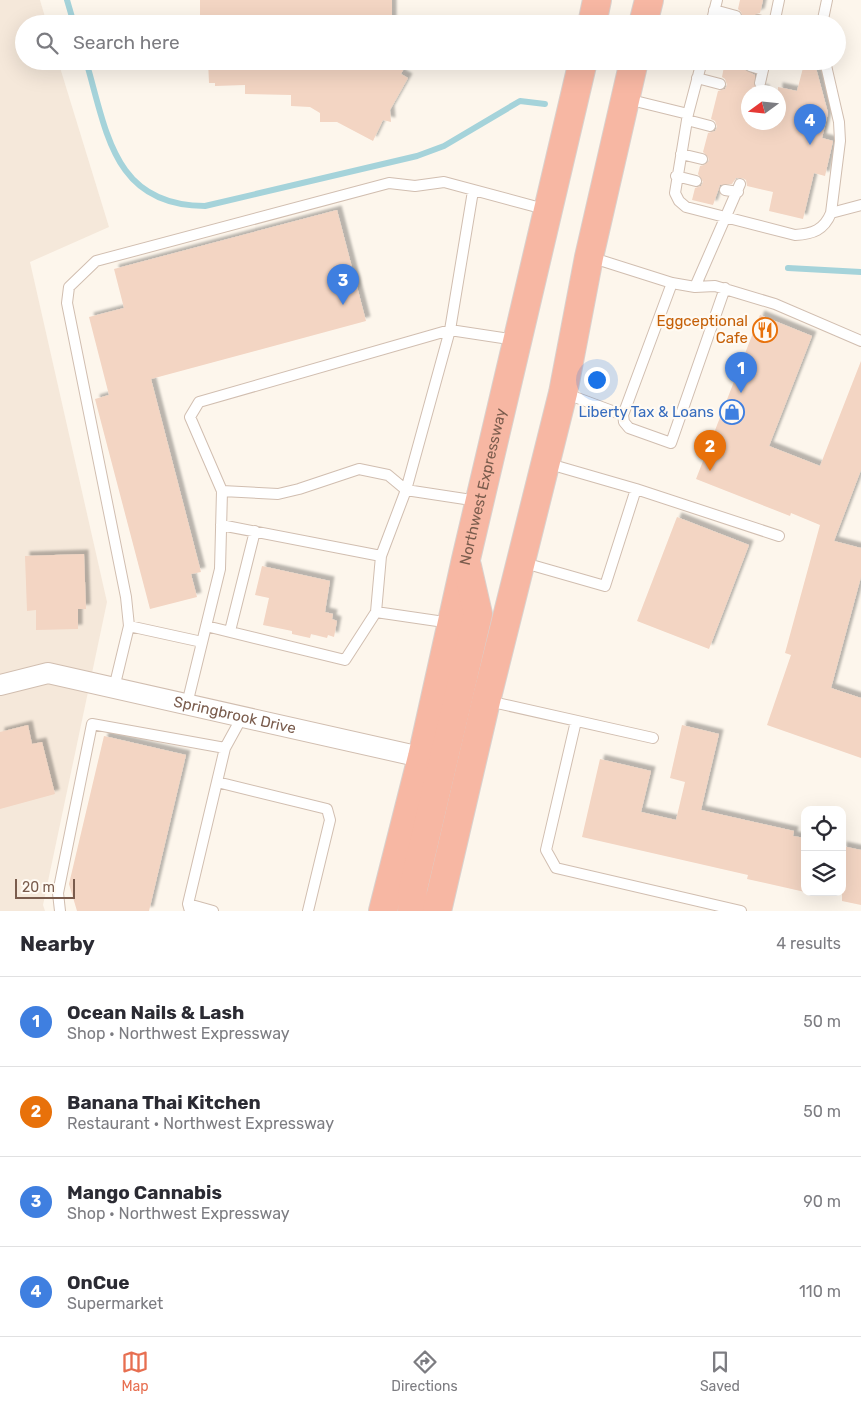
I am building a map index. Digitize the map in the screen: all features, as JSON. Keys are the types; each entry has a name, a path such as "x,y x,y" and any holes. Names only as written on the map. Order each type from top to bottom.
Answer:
{"highway":[{"path":"594,15 597,0"},
{"path":"645,15 649,0"},
{"name":"Northwest Expressway","path":"383,911 433,760 452,623 581,70"},
{"path":"437,911 486,701 563,393 589,257 632,70"},
{"path":"412,911 413,889 433,760 478,614 466,559"}],"street":[{"name":"Springbrook Drive","path":"0,685 48,673 470,768"}],"lane":[{"path":"824,15 827,0"},
{"path":"774,15 776,1"},
{"path":"716,5 734,15"},
{"path":"700,70 676,176 675,193 679,201 696,211 795,235 810,234 819,230 827,223 831,213 840,141 839,122 827,70"},
{"path":"760,83 763,70"},
{"path":"698,78 720,84"},
{"path":"626,99 688,117 710,126"},
{"path":"680,154 702,159"},
{"path":"676,176 696,181"},
{"path":"114,688 129,626 126,597 67,304 69,287 96,261 389,183 415,186 444,182 548,210"},
{"path":"695,287 739,188 725,190"},
{"path":"206,626 345,660 376,612 381,556 406,490 450,330 473,191"},
{"path":"831,213 861,205"},
{"path":"589,257 672,283 695,287 725,288 775,304 861,341"},
{"path":"672,283 623,415 624,422 629,428 671,443 725,288"},
{"path":"187,704 220,569 222,491 190,418 199,402 450,330 517,340"},
{"path":"563,393 623,415"},
{"path":"545,463 636,489 779,536"},
{"path":"222,491 278,494 359,469 388,475 406,490 479,502"},
{"path":"521,562 605,586 636,489"},
{"path":"221,525 381,556"},
{"path":"230,631 255,531"},
{"path":"376,612 452,623"},
{"path":"129,626 202,642"},
{"path":"486,701 653,738"},
{"path":"213,911 189,908 225,748 242,717"},
{"path":"576,721 546,850 556,868 741,911"},
{"path":"60,911 58,893 92,724 225,748"},
{"path":"217,782 327,809 330,820 308,911"}],"shaded area":[{"path":"0,0 40,0 44,15 15,15 15,70 61,70 109,227 30,262 107,602 43,905 45,911 0,911"}],"building":[{"path":"200,0 392,0 392,15 200,15"},
{"path":"740,0 763,0 760,13 755,15 742,15 738,9"},
{"path":"208,70 403,70 401,74 408,78 390,110 391,122 383,120 373,141 337,122 320,122 320,113 310,107 291,106 291,95 245,94 245,85 215,86 215,83 209,83"},
{"path":"723,70 745,70 755,75 755,85 741,85 741,130 786,130 786,89 797,91 802,70 817,70 828,113 822,138 833,141 825,176 814,173 803,219 769,211 773,192 747,186 746,180 742,178 736,178 732,184 720,185 713,205 692,200 695,188 701,186 703,182 698,174 700,166 709,161 703,152 708,133 715,131 717,127 715,121 711,119 718,91 725,89 727,85 722,77"},
{"path":"337,210 366,321 151,379 201,572 191,574 197,597 150,609 95,399 109,395 89,317 124,308 114,269"},
{"path":"760,315 812,336 769,446 820,466 861,361 861,470 834,541 861,548 861,577 831,688 861,698 861,758 767,725 791,655 785,653 820,525 791,513 790,516 696,479"},
{"path":"677,517 749,545 709,649 637,621"},
{"path":"84,554 86,609 78,609 78,629 36,630 36,610 27,611 25,556"},
{"path":"262,566 330,581 325,612 333,614 332,619 337,621 334,637 328,635 327,638 311,634 310,638 292,634 292,631 263,625 269,598 255,595"},
{"path":"28,725 32,744 42,742 55,794 0,809 0,732"},
{"path":"682,725 719,734 701,810 794,831 793,836 801,837 801,891 747,879 748,875 582,837 600,759 651,771 641,812 676,820 685,782 670,778"},
{"path":"104,736 186,755 149,911 77,911 69,884"},
{"path":"846,847 861,850 861,905 842,901 842,896 846,896"}],"waterway":[{"path":"67,0 71,15"},
{"path":"89,70 109,138 119,160 132,179 151,193 174,203 205,206 417,156 444,146 520,101 545,104"},
{"path":"788,268 861,272"}],"place":[{"name":"OnCue","path":"810,145"},
{"name":"Mango Cannabis","path":"343,305"},
{"name":"Eggceptional Cafe","path":"765,330"},
{"name":"Ocean Nails & Lash","path":"741,393"},
{"name":"Liberty Tax & Loans","path":"732,412"},
{"name":"Banana Thai Kitchen","path":"710,471"}]}
